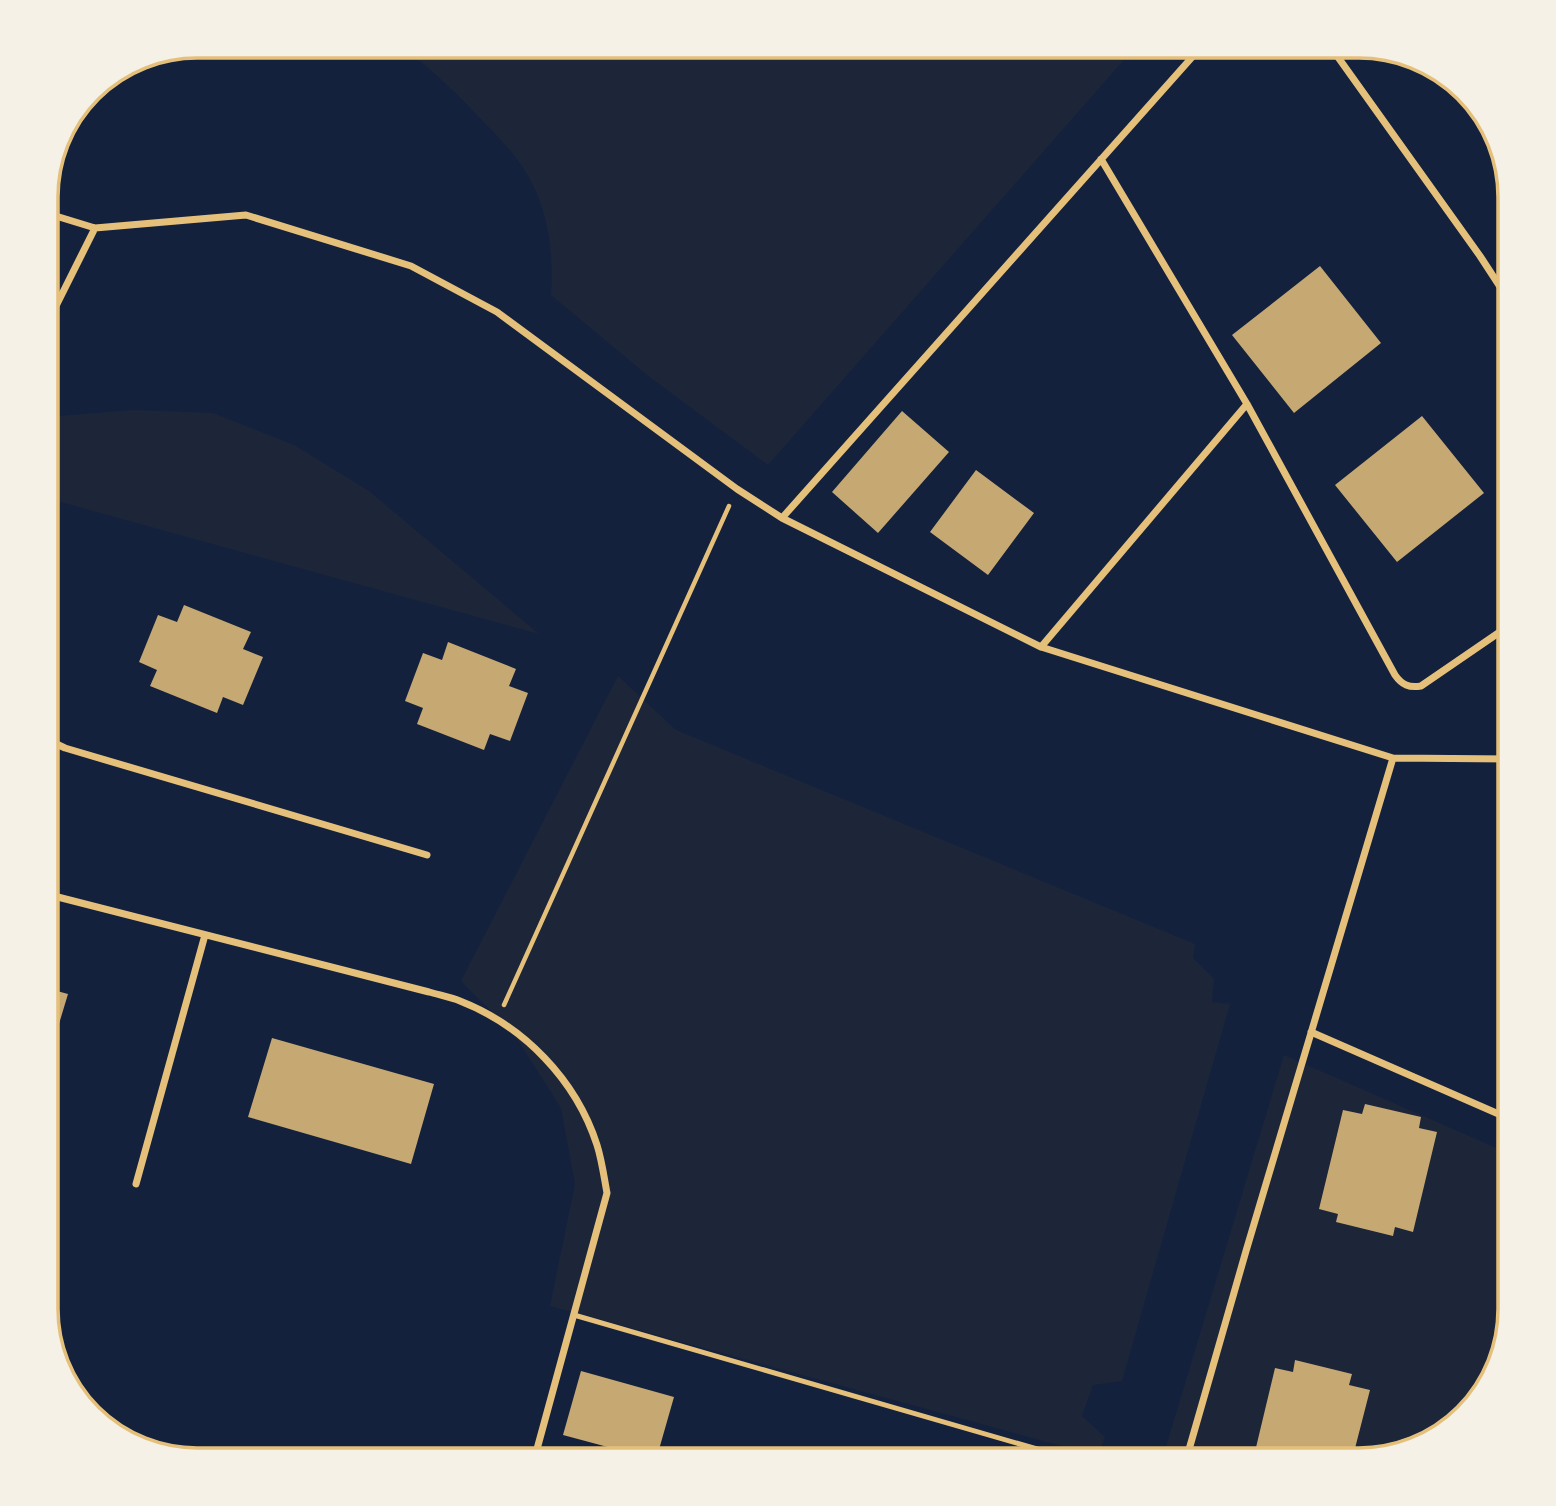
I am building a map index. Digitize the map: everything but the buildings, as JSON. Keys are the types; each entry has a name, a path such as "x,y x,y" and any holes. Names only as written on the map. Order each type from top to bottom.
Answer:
{"street":[{"path":"782,518 1191,58"},
{"path":"1339,58 1498,284"},
{"path":"1101,159 1247,404 1400,682 1408,686 1421,686 1498,633"},
{"path":"58,217 95,228 246,215 411,266 497,312 737,489 782,518 1041,647 1393,758 1498,759"},
{"path":"58,302 95,228"},
{"path":"1041,647 1247,404"},
{"path":"58,745 427,855"},
{"path":"1190,1448 1393,758"},
{"path":"58,897 460,1001 497,1020 540,1052 560,1075 588,1122 597,1145 607,1193 537,1448"},
{"path":"136,1184 205,935"},
{"path":"1311,1032 1498,1114"}],"lane":[{"path":"573,1315 1030,1448"}],"path":[{"path":"497,1020 737,489"}],"shaded area":[{"path":"416,58 1125,58 768,465 647,375 551,295 550,245 543,212 531,181 512,152"},
{"path":"134,410 213,413 294,445 369,491 539,634 58,501 58,416"},
{"path":"618,676 676,730 1195,944 1193,958 1214,979 1212,1002 1230,1004 1122,1381 1093,1385 1082,1416 1105,1437 1101,1448 1069,1448 550,1306 575,1184 561,1108 514,1034 461,981"},
{"path":"1284,1055 1498,1149 1496,1336 1480,1379 1451,1414 1412,1438 1377,1447 1166,1448"}]}
